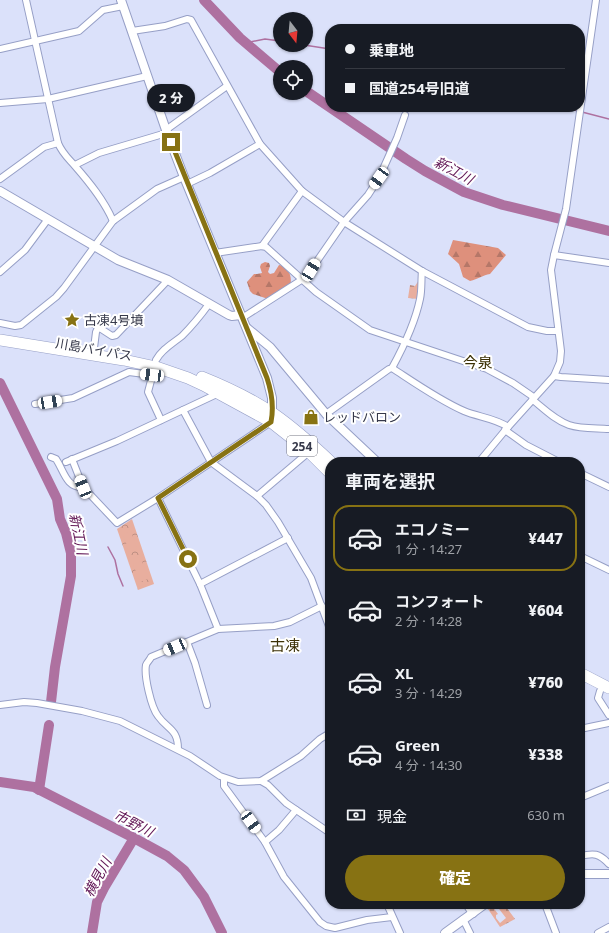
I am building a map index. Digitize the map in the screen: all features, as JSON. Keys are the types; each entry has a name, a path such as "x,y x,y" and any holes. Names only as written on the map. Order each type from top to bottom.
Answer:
{"highway":[{"name":"川島バイパス","path":"0,333 94,348 188,378 272,417"},
{"name":"川島バイパス","path":"0,340 124,360 155,367 190,371 237,393 272,417"},
{"name":"254","path":"272,417 325,468"},
{"name":"254","path":"272,417 296,430 326,457"},
{"path":"585,677 606,692"},
{"path":"585,683 606,692"}],"street":[{"path":"26,0 58,143 63,154 75,165 106,206 113,221"},
{"path":"585,75 596,0"},
{"path":"0,49 79,31 103,10 122,3 185,181 242,316 270,388 272,417 211,462 158,498 117,523 83,487 69,460 117,441 219,393"},
{"path":"132,31 165,26 187,19 191,20 260,144 302,191 344,222 422,271 528,327 547,331 558,331"},
{"path":"0,103 48,99 147,76"},
{"path":"75,165 99,153 163,134 170,127 227,86"},
{"path":"483,457 506,429 554,376 560,362 561,351 551,270 565,212 580,112"},
{"path":"0,191 118,260 168,280 232,316 242,316 303,280 308,274 344,222 368,195 379,178 397,138 404,115"},
{"path":"0,179 44,147 58,143"},
{"path":"0,323 15,326 21,325 56,297 72,278 113,221 157,189 210,173 260,144"},
{"path":"262,246 302,191"},
{"path":"0,272 28,247 48,219"},
{"path":"215,254 262,246 272,252 322,297 364,326 376,332 487,369 513,383 532,396 533,400 554,417 568,425 580,428 609,429"},
{"path":"554,255 609,263"},
{"path":"326,414 388,369 392,368 406,342 420,299 422,271"},
{"path":"92,323 112,336 116,335 168,280"},
{"path":"161,420 148,392 152,384 155,367 164,349 198,320 209,304"},
{"path":"246,327 260,337 278,355 326,414 372,457"},
{"path":"94,348 98,328"},
{"path":"35,404 73,398 129,372 155,367"},
{"path":"392,368 456,407 473,415 494,420 526,445 549,457"},
{"path":"554,376 561,378 609,380"},
{"path":"183,410 211,462 257,496 273,514 311,578 325,612"},
{"path":"257,496 309,452"},
{"path":"51,457 56,459 68,482 73,486 83,487"},
{"path":"585,475 609,487"},
{"path":"158,498 200,584 218,629"},
{"path":"200,584 288,538"},
{"path":"585,558 609,570"},
{"path":"178,749 176,736 158,716 155,710 147,684 146,663 151,657 218,629 274,626 290,622 322,606"},
{"path":"187,642 195,663 207,705"},
{"path":"606,692 598,698 609,715"},
{"path":"0,705 24,702 82,711 120,722 178,749 224,778 238,782 260,781 301,756 325,736"},
{"path":"585,728 609,723"},
{"path":"224,778 224,786 265,842 284,877 320,922 326,926 335,928 367,920 392,917"},
{"path":"260,781 268,785 280,798 296,810 325,830"},
{"path":"585,796 609,786"},
{"path":"265,842 279,830 296,810"},
{"path":"585,855 601,855 609,864"},
{"path":"585,874 609,874"},
{"path":"389,909 400,933"},
{"path":"445,933 478,909"},
{"path":"547,909 556,933"},
{"path":"463,919 470,933"},
{"path":"326,926 329,933"},
{"path":"598,933 609,927"}],"green space":[{"path":"453,240 498,248 506,255 490,274 470,281 463,277 459,264 448,254"},
{"path":"265,262 269,263 270,266 268,272 270,274 274,273 279,265 285,267 289,272 291,279 290,285 268,299 253,294 250,291 247,282 254,274 262,273 260,267 261,264"},
{"path":"419,280 418,299 408,298 410,285 415,286"},
{"path":"132,519 154,584 138,590 117,529"},
{"path":"131,531 137,549 129,552 123,534"},
{"path":"142,561 148,579 140,582 133,564"},
{"path":"488,909 494,909 498,914 496,915 496,918 500,923 506,918 499,909 508,909 515,919 500,927"}],"waterway":[{"name":"新江川","path":"204,0 240,38 273,66"},
{"path":"245,43 265,39 273,40"},
{"path":"313,46 325,48"},
{"name":"新江川","path":"313,96 325,104"},
{"name":"新江川","path":"337,112 425,171 464,192 503,205 609,231"},
{"path":"582,112 609,119"},
{"name":"新江川","path":"0,383 57,499 60,519 66,533 71,553 71,576 55,667 51,702"},
{"path":"108,547 115,560 118,574 123,586"},
{"name":"新江川","path":"39,790 49,725"},
{"name":"市野川","path":"0,782 34,787 167,856 184,870 204,897 222,933"},
{"name":"横見川","path":"92,933 97,902 134,838"}],"place":[{"name":"古凍4号墳","path":"72,320"},
{"name":"レッドバロン","path":"311,417"}],"district":[{"name":"今泉","path":"478,362"},
{"name":"古凍","path":"285,645"}],"route":[{"path":"171,142 267,378 272,398 273,413 271,422 158,498 188,559"}]}
